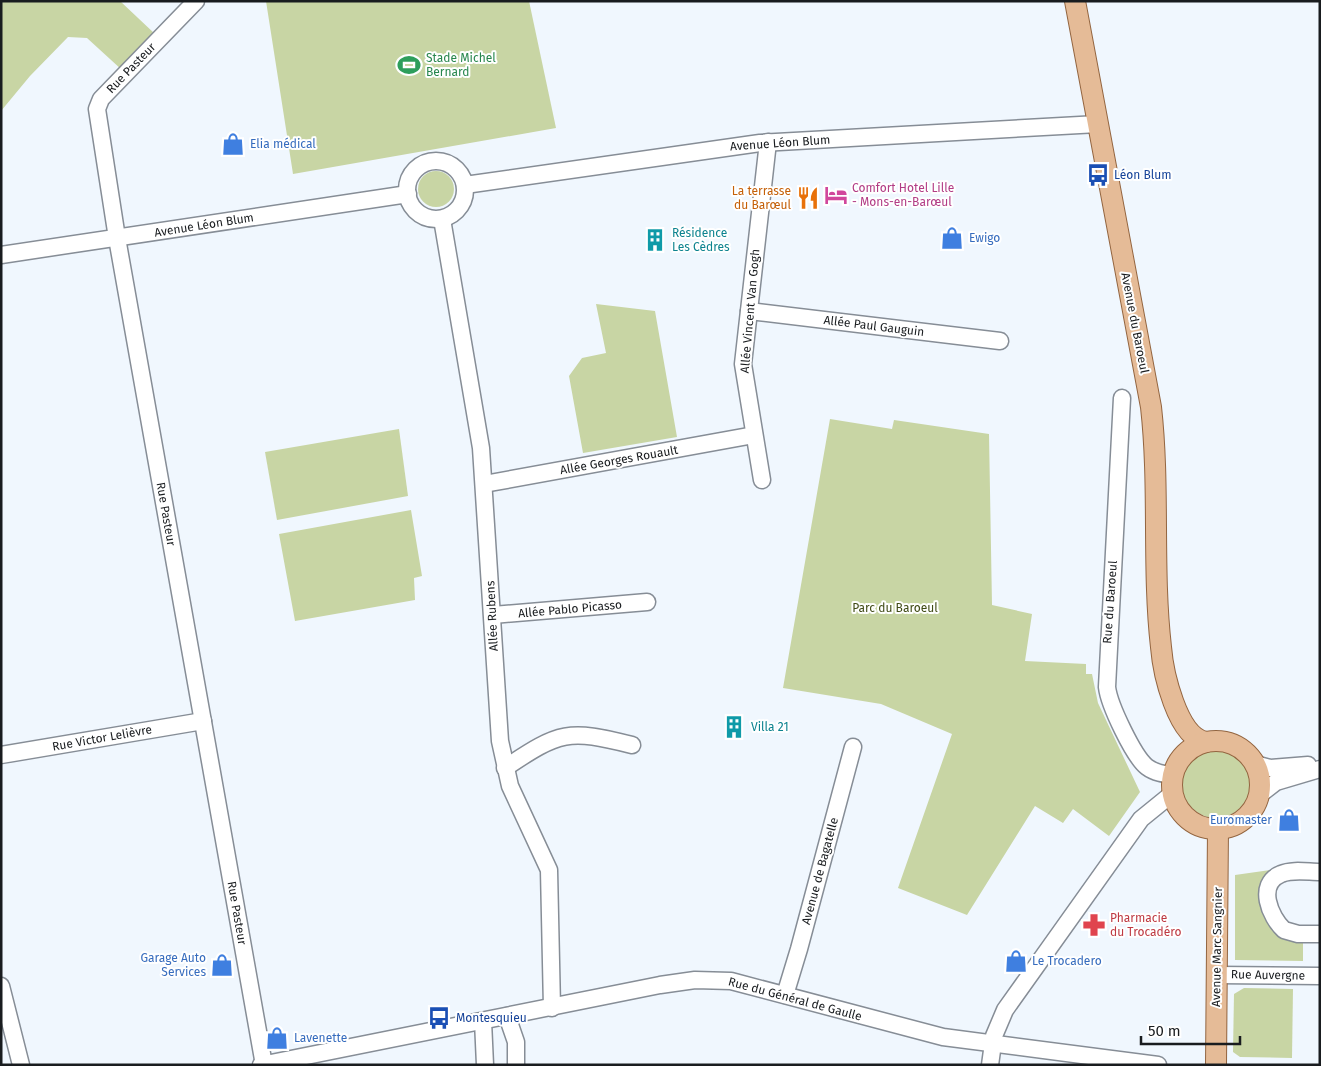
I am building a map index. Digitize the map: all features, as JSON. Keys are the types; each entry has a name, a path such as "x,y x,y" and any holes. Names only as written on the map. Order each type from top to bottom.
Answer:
{"main road":[{"name":"Avenue du Baroeul","path":"1075,1 1151,407 1161,648 1159,670 1162,700 1167,718 1179,741 1182,757"},
{"name":"Avenue du Baroeul","path":"1161,648 1169,685 1182,721 1192,736 1206,742"},
{"path":"1218,741 1234,745 1244,751 1255,764 1260,779 1259,795 1255,806 1244,819 1229,827 1218,829 1200,826 1189,819 1177,805 1173,784 1182,757 1190,749 1206,742 1218,741"},
{"name":"Avenue Marc Sangnier","path":"1216,1065 1218,829"}],"street":[{"name":"Rue Pasteur","path":"196,1 98,104 98,114 117,238 263,1064"},
{"name":"Avenue Léon Blum","path":"466,185 768,142 1098,124"},
{"name":"Allée Vincent Van Gogh","path":"762,480 743,369 768,142"},
{"path":"432,161 444,162 454,166 466,185 465,196 460,207 452,215 442,219 430,218 419,214 411,205 408,194 408,183 413,173 422,165 432,161"},
{"name":"Avenue Léon Blum","path":"1,255 408,194"},
{"name":"Allée Rubens","path":"442,219 478,422 493,615 496,713 505,768 513,792 549,870 552,1008"},
{"name":"Allée Paul Gauguin","path":"748,311 1000,341"},
{"name":"Rue du Baroeul","path":"1122,398 1106,687 1113,710 1141,761 1152,771 1173,784"},
{"name":"Allée Georges Rouault","path":"484,484 754,435"},
{"name":"Allée Pablo Picasso","path":"493,615 648,602"},
{"name":"Rue Victor Lelièvre","path":"1,755 203,721"},
{"path":"505,768 538,745 566,736 595,736 632,745"},
{"name":"Avenue de Bagatelle","path":"785,995 799,950 853,747"},
{"path":"1255,764 1270,768 1320,764"},
{"path":"1259,795 1276,782 1320,769"},
{"path":"990,1065 992,1044 1002,1014 1141,818 1173,784"},
{"path":"1320,872 1282,873 1273,880 1267,895 1273,914 1284,930 1298,934 1320,934"},
{"name":"Rue Auvergne","path":"1217,975 1320,976"},
{"name":"Rue du Général de Gaulle","path":"263,1064 695,980 731,982 922,1033 1158,1065"},
{"path":"1,986 21,1065"},
{"path":"506,1016 516,1042 516,1065"},
{"path":"483,1021 485,1065"}],"green space":[{"path":"1,1 120,1 155,34 122,70 87,38 68,37 30,76 1,111"},
{"name":"Stade Michel Bernard","path":"266,1 529,1 556,128 293,174"},
{"path":"436,171 443,172 449,176 453,182 453,196 449,202 443,206 436,207 429,206 423,202 419,196 418,189 419,182 423,176 429,172"},
{"path":"596,304 655,311 677,437 583,453 569,376 582,358 606,353"},
{"name":"Parc du Baroeul","path":"830,419 892,429 894,420 989,434 992,605 1032,614 1025,661 1086,664 1086,674 1092,674 1098,703 1140,792 1109,836 1073,809 1063,823 1035,806 967,915 898,888 952,734 881,704 783,688"},
{"path":"399,429 408,496 277,520 265,452"},
{"path":"411,510 422,576 414,578 415,600 295,621 279,534"},
{"path":"1216,750 1229,753 1240,760 1247,771 1250,784 1247,797 1240,808 1229,815 1216,818 1203,815 1192,808 1185,797 1182,784 1185,771 1192,760 1203,753"},
{"path":"1277,869 1262,892 1303,941 1303,961 1235,960 1235,875"},
{"path":"1244,988 1293,989 1292,1058 1240,1057 1233,1052 1234,994"}],"place":[{"name":"Stade Michel Bernard","path":"409,65"},
{"name":"Elia médical","path":"233,144"},
{"name":"Léon Blum","path":"1098,175"},
{"name":"Comfort Hotel Lille - Mons-en-Barœul","path":"836,195"},
{"name":"La terrasse du Barœul","path":"808,198"},
{"name":"Ewigo","path":"952,238"},
{"name":"Résidence Les Cèdres","path":"655,240"},
{"name":"Villa 21","path":"734,727"},
{"name":"Euromaster","path":"1289,820"},
{"name":"Pharmacie du Trocadéro","path":"1094,925"},
{"name":"Le Trocadero","path":"1016,961"},
{"name":"Garage Auto Services","path":"222,965"},
{"name":"Montesquieu","path":"439,1018"},
{"name":"Lavenette","path":"277,1038"}]}
